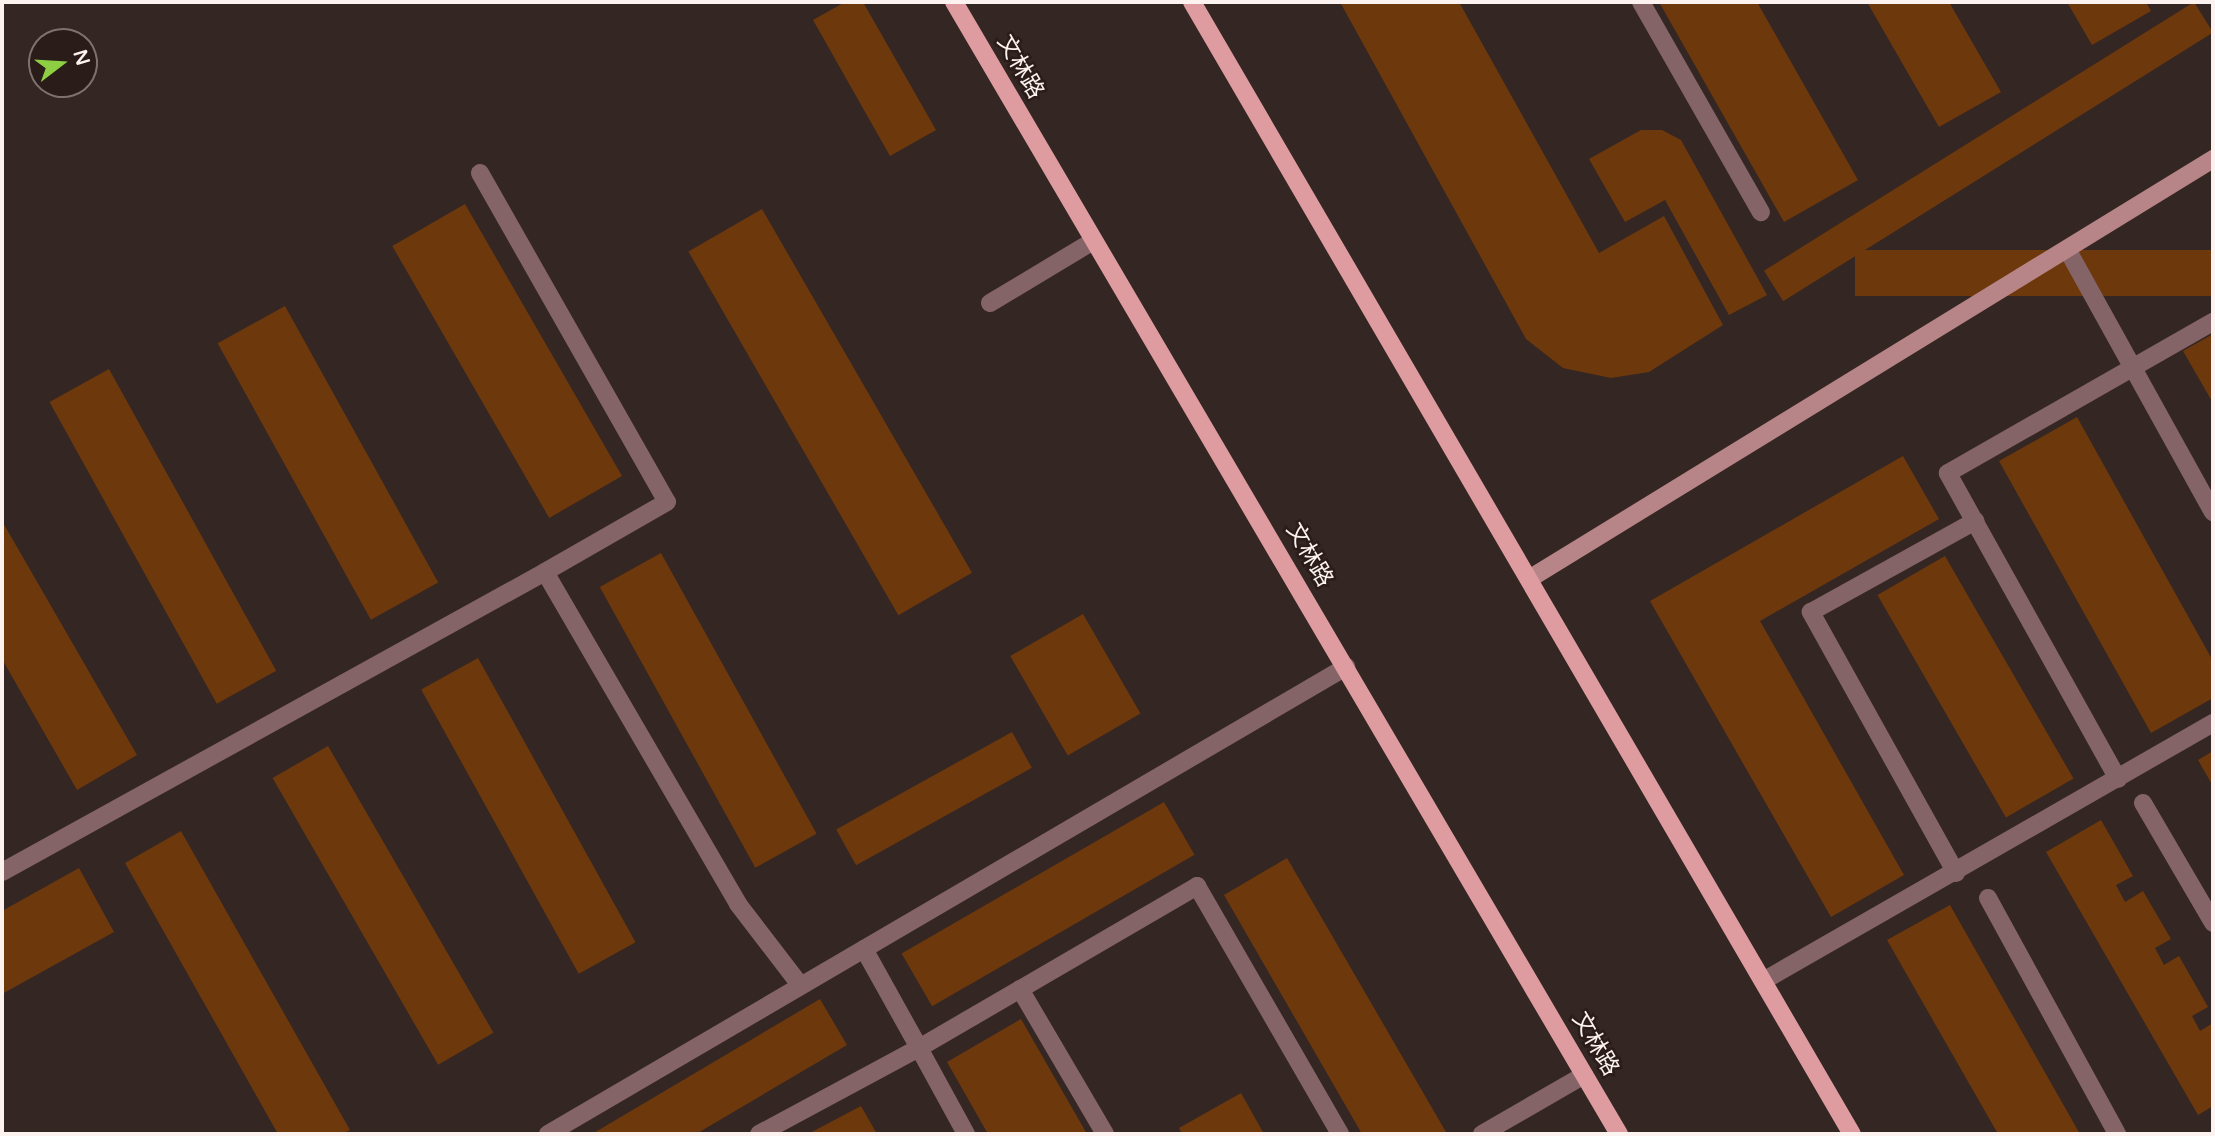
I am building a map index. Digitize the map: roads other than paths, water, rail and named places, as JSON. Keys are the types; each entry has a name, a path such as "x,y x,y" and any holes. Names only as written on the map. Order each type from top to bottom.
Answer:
{"main road":[{"name":"文林路","path":"954,2 1619,1134"},
{"path":"1192,2 1852,1134"}],"street":[{"path":"1641,2 1761,212"},
{"path":"1529,579 2213,159"},
{"path":"2,872 667,502 480,173"},
{"path":"990,303 1093,241"},
{"path":"2067,249 2213,512"},
{"path":"2118,779 1948,473 2213,322"},
{"path":"1956,873 1811,612 1975,521"},
{"path":"545,572 738,904 801,986"},
{"path":"548,1134 1346,667"},
{"path":"1763,981 1956,873 2213,723"},
{"path":"2143,803 2213,923"},
{"path":"759,1134 919,1048 1197,886 1340,1134"},
{"path":"1987,898 2117,1134"},
{"path":"864,949 966,1134"},
{"path":"1020,989 1105,1134"},
{"path":"1482,1134 1584,1075"}]}
